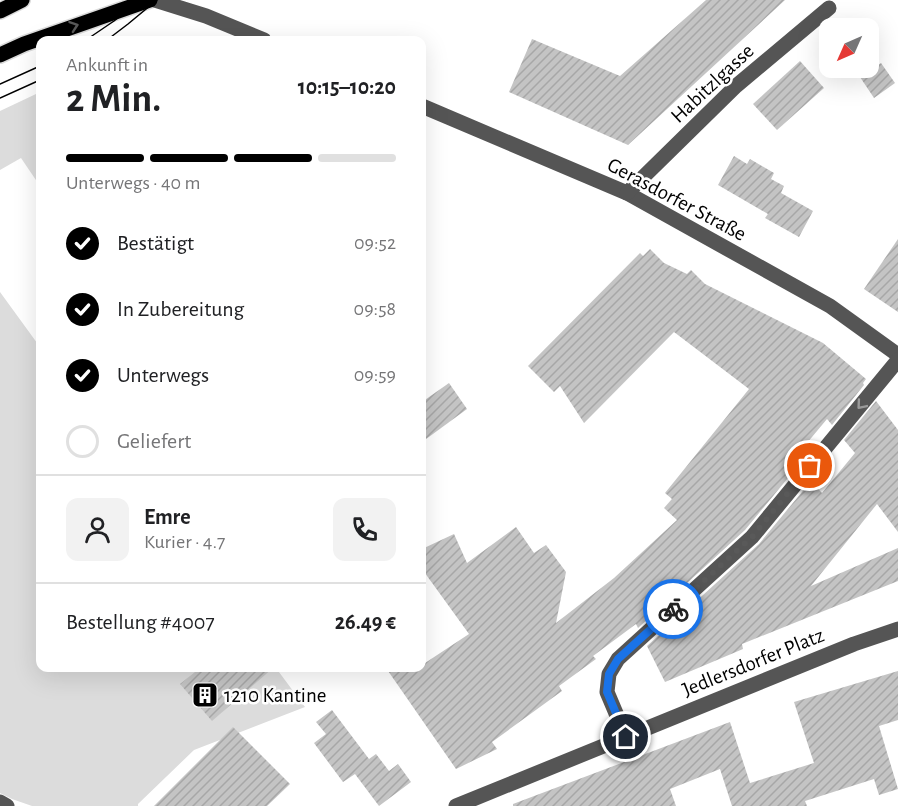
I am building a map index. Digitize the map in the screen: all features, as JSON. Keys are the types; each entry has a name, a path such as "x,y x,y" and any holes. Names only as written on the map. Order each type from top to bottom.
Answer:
{"main road":[{"path":"0,11 22,0"},
{"path":"47,36 150,0"},
{"path":"0,54 36,40"}],"street":[{"path":"155,0 206,16 254,36"},
{"name":"Habitzlgasse","path":"627,193 736,86 829,8"},
{"name":"Gerasdorfer Straße","path":"426,108 627,193 830,306 898,355"},
{"path":"626,737 607,692 609,674 618,659 752,537 898,360"},
{"name":"Jedlersdorfer Platz","path":"456,806 854,644 898,629"},
{"path":"0,802 7,806"}],"shaded area":[{"path":"36,94 36,180 21,158 0,170 0,111"},
{"path":"0,292 36,342 36,672 279,672 305,707 194,750 138,806 32,806 0,793"}],"building":[{"path":"706,0 785,0 628,145 509,92 532,39 620,76"},
{"path":"800,61 824,88 777,130 753,104"},
{"path":"881,63 895,83 874,98 861,78 879,78 879,64"},
{"path":"734,156 747,164 750,159 774,173 771,179 784,186 781,193 813,211 799,237 765,218 768,214 718,185"},
{"path":"898,239 898,312 864,289"},
{"path":"650,249 664,263 687,274 691,270 705,284 823,343 866,379 864,385 832,425 827,419 792,461 797,467 745,530 638,628 636,624 593,656 596,659 559,686 562,691 492,742 497,749 456,769 389,672 426,672 426,662 469,634 426,575 426,547 454,534 467,563 516,527 534,553 546,545 566,572 556,623 614,578 677,520 664,508 672,499 665,493 749,389 674,332 584,423 560,386 554,392 528,366 640,253 643,256"},
{"path":"449,383 467,409 426,439 426,399"},
{"path":"876,401 898,430 898,532 877,504 811,586 898,548 898,581 742,644 743,649 665,682 647,646 759,544 811,481 822,493 855,453 844,440"},
{"path":"898,671 898,720 879,726 898,789 879,795 874,779 805,801 807,806 732,806 720,769 670,789 676,806 513,806 513,804 730,722 750,783 814,763 794,702"},
{"path":"195,672 268,672 212,721 180,684"},
{"path":"332,710 369,759 376,754 389,771 398,764 411,782 379,806 355,774 343,782 314,743 326,734 316,722"},
{"path":"233,727 290,784 267,806 154,806"}],"tram line":[{"path":"92,36 141,0"},
{"path":"112,36 157,0"},
{"path":"0,84 36,68"},
{"path":"0,98 36,82"}],"way so far":[{"path":"673,609 752,537 810,466"}],"place":[{"name":"1210 Kantine","path":"205,695"}],"route":[{"path":"626,737 607,692 609,674 618,659 673,609"}]}
